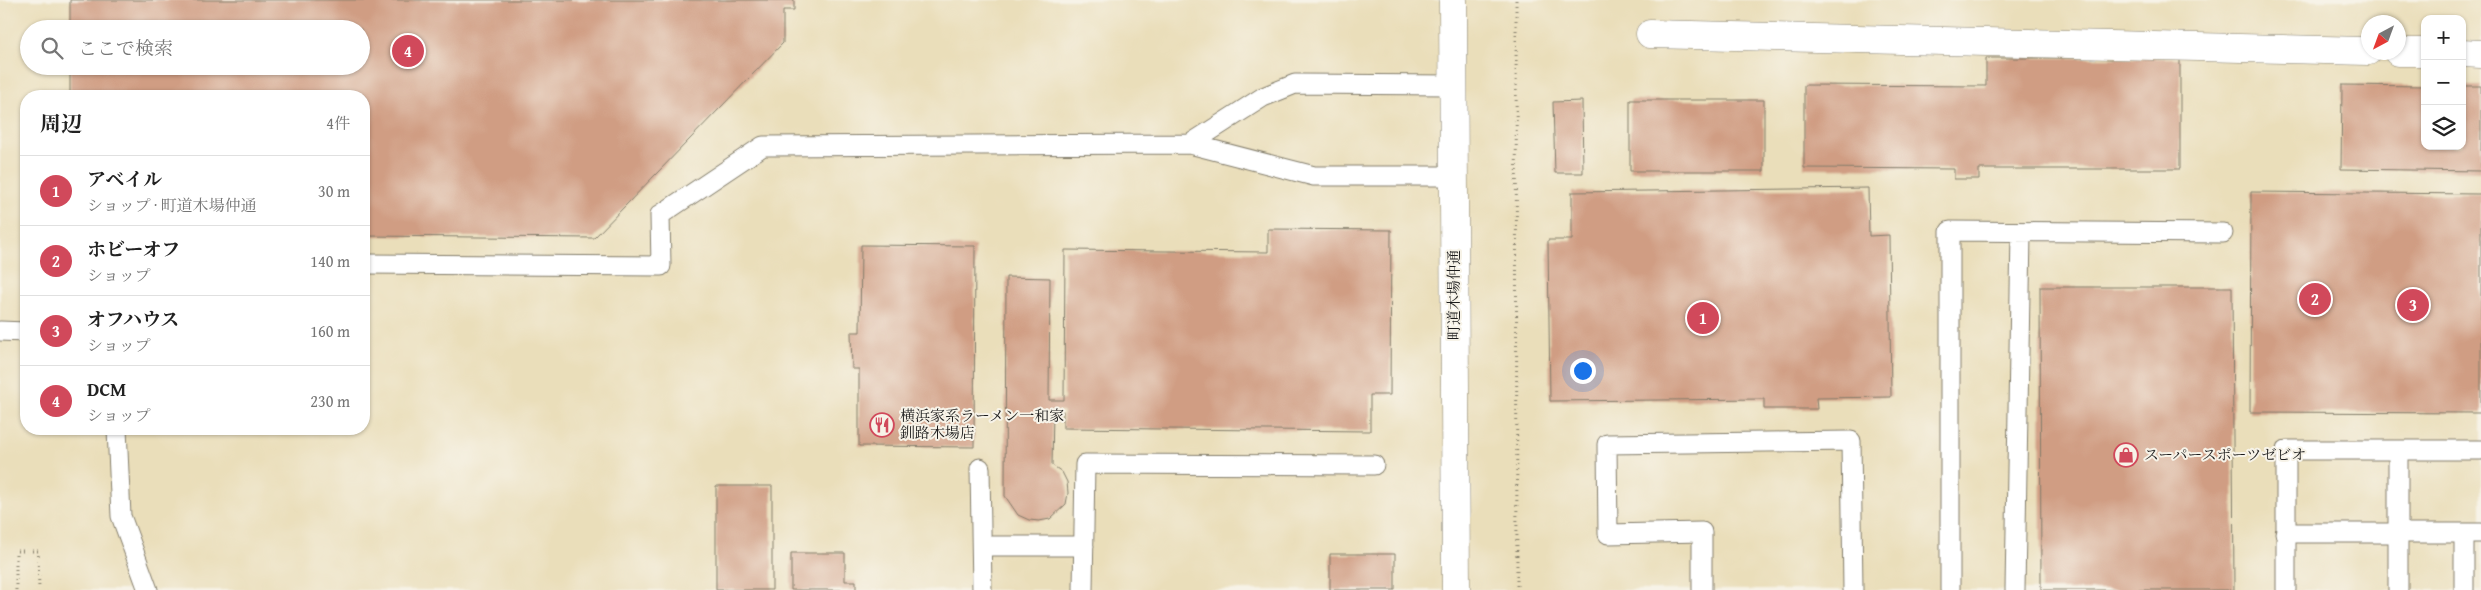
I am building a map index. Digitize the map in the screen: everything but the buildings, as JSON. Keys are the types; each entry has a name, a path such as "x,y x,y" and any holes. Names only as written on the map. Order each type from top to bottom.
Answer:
{"street":[{"name":"町道木場仲通","path":"1453,0 1456,590"},
{"path":"1650,34 2361,51"},
{"path":"2406,52 2421,52"},
{"path":"2466,53 2481,54"}],"lane":[{"path":"1190,144 1263,97 1295,84 1453,84"},
{"path":"370,264 661,266 660,215 762,146 1190,144 1314,176 1454,176"},
{"path":"1950,590 1950,232 2223,233"},
{"path":"2015,590 2021,232"},
{"path":"0,331 20,332"},
{"path":"117,435 121,516 148,590"},
{"path":"1702,590 1702,532 1608,534 1607,444 1850,441 1852,590"},
{"path":"2286,590 2286,450 2481,450"},
{"path":"2398,450 2398,590"},
{"path":"1083,590 1085,464 1374,465"},
{"path":"980,468 982,590"},
{"path":"2285,533 2472,533 2464,590"},
{"path":"982,546 1084,546"}],"path":[{"path":"1516,0 1517,590"},
{"path":"16,590 16,551 38,551 39,590"}],"place":[{"name":"DCM","path":"408,51"},
{"name":"ホビーオフ","path":"2315,299"},
{"name":"オフハウス","path":"2413,305"},
{"name":"アベイル","path":"1703,318"},
{"name":"横浜家系ラーメン一和家 釧路木場店","path":"882,425"},
{"name":"スーパースポーツゼビオ","path":"2126,455"}]}
